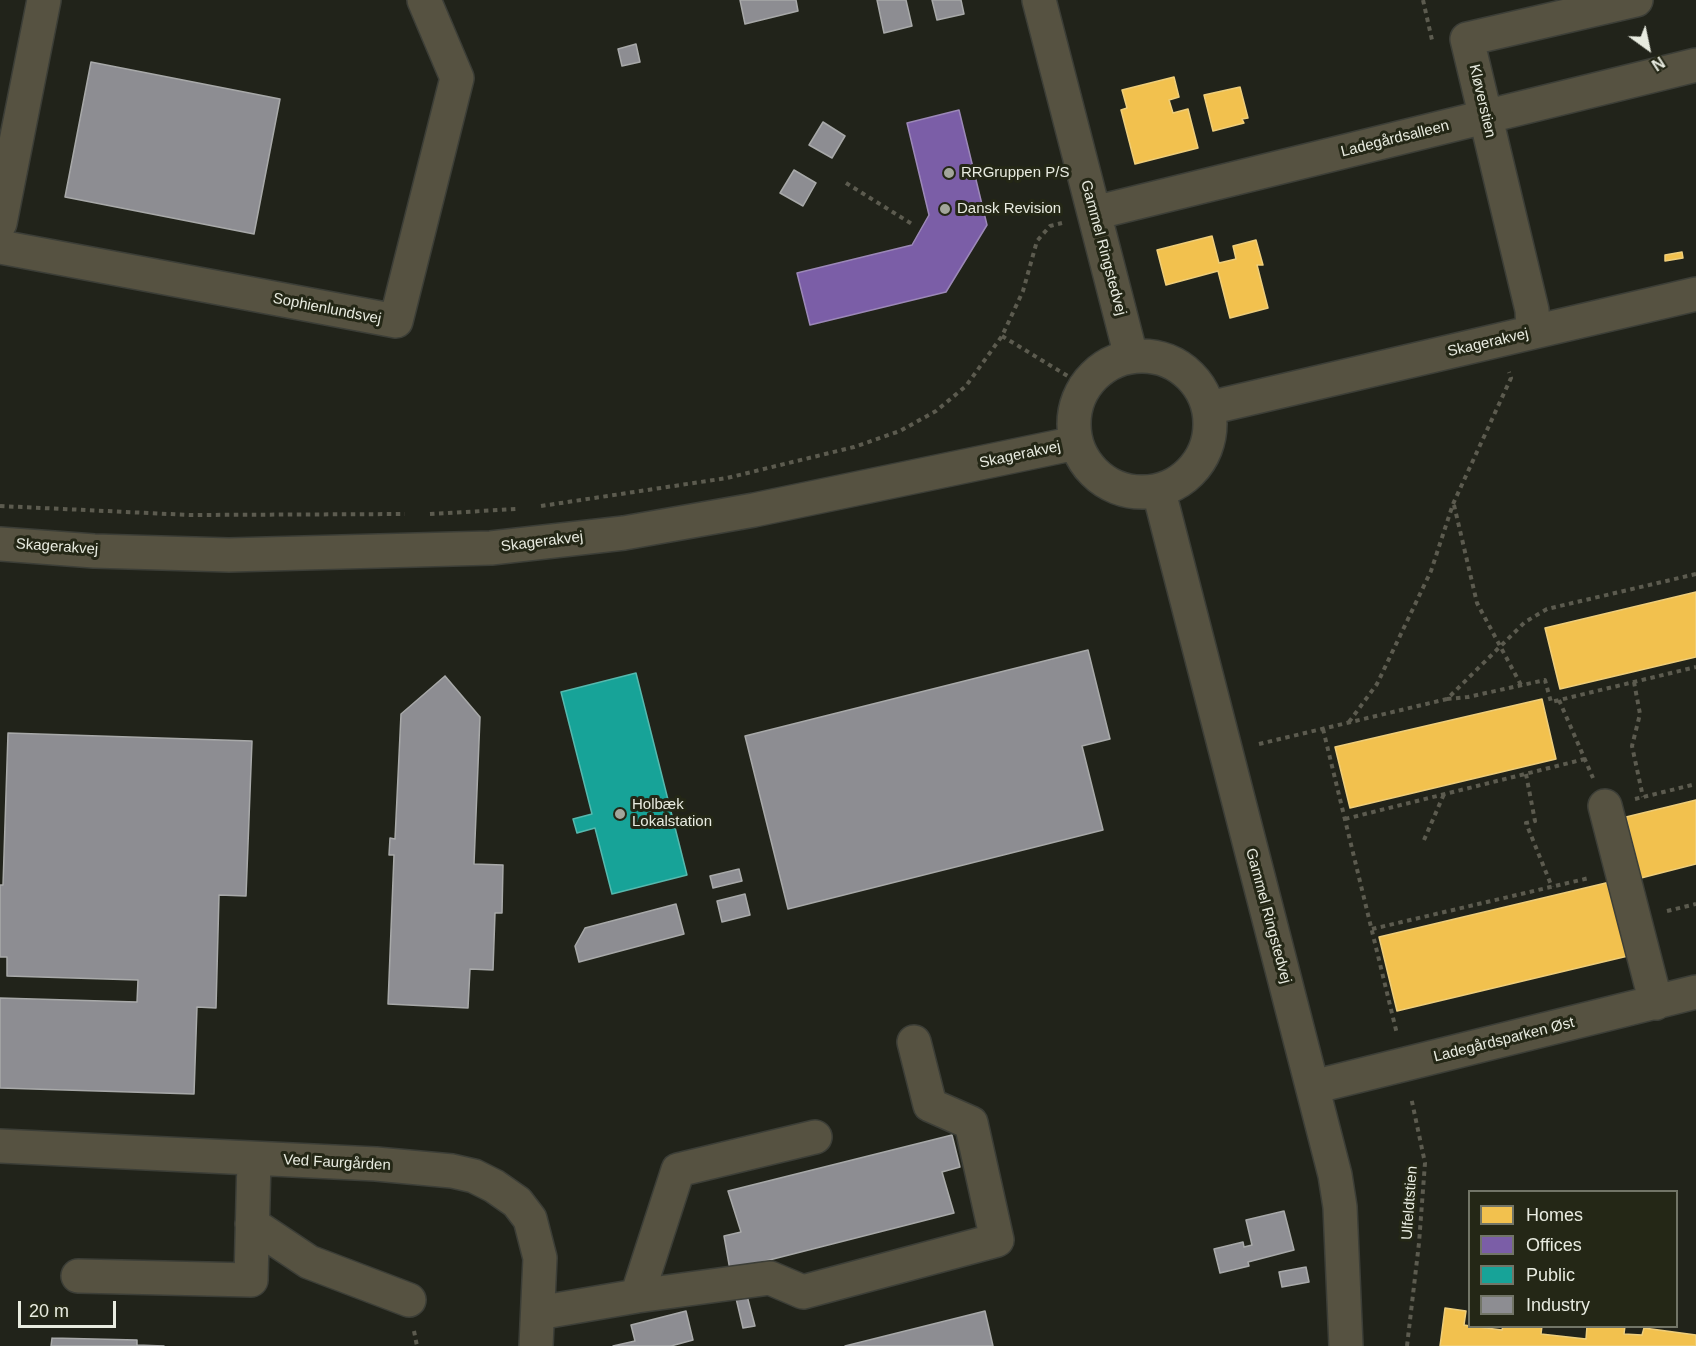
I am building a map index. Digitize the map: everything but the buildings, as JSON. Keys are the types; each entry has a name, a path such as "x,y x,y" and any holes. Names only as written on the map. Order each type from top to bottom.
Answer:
{"street":[{"path":"0,223 44,0"},
{"name":"Sophienlundsvej","path":"0,247 396,321 457,78 424,0"},
{"name":"Gammel Ringstedvej","path":"1039,0 1131,356"},
{"name":"Kløverstien","path":"1533,332 1532,310 1467,39 1636,0"},
{"name":"Ladegårdsalleen","path":"1094,213 1696,65"},
{"name":"Skagerakvej","path":"1209,408 1696,294"},
{"path":"1131,356 1157,357 1181,367 1199,385 1209,408 1210,435 1202,461 1183,480 1159,492 1132,493 1107,484 1087,466 1076,443 1074,414 1084,387 1104,366 1131,356"},
{"name":"Skagerakvej","path":"0,543 94,550 229,555 491,548 624,532 743,512 1076,443"},
{"name":"Gammel Ringstedvej","path":"1159,492 1312,1087 1340,1207 1346,1346"},
{"path":"1605,806 1656,1003"},
{"name":"Ladegårdsparken Øst","path":"1312,1087 1696,992"},
{"path":"538,1313 637,1296 770,1278 803,1292 997,1240 971,1123 930,1105 914,1042"},
{"path":"637,1296 678,1170 814,1137"},
{"name":"Ved Faurgården","path":"0,1146 376,1164 452,1171 494,1186 517,1202 530,1218 540,1258 536,1346"},
{"path":"78,1276 251,1280 254,1159"},
{"path":"252,1224 309,1262 409,1300"}],"path":[{"path":"846,183 912,224"},
{"path":"531,507 727,478 854,447 900,431 936,411 966,386 1002,336 1023,291 1037,241 1050,226 1094,213"},
{"path":"1002,336 1084,387"},
{"path":"1349,722 1377,684 1431,571 1453,504 1511,378 1502,339"},
{"path":"1453,504 1477,603 1521,685"},
{"path":"0,506 190,515 408,514"},
{"path":"419,514 520,509"},
{"path":"1447,699 1525,622 1547,609 1696,574"},
{"path":"1226,752 1447,699 1467,698 1545,680 1551,702 1696,667"},
{"path":"1634,682 1640,714 1632,746 1643,797"},
{"name":"Ulfeldtstien","path":"1323,729 1404,1064 1425,1162 1419,1243 1407,1346"},
{"path":"1345,819 1585,759"},
{"path":"1526,774 1535,821 1526,823 1552,887"},
{"path":"1424,840 1445,794"},
{"path":"1372,929 1622,871"}],"place":[{"name":"RRGruppen P/S","path":"949,173"},
{"name":"Dansk Revision","path":"945,209"},
{"name":"Holbæk Lokalstation","path":"620,814"}]}
